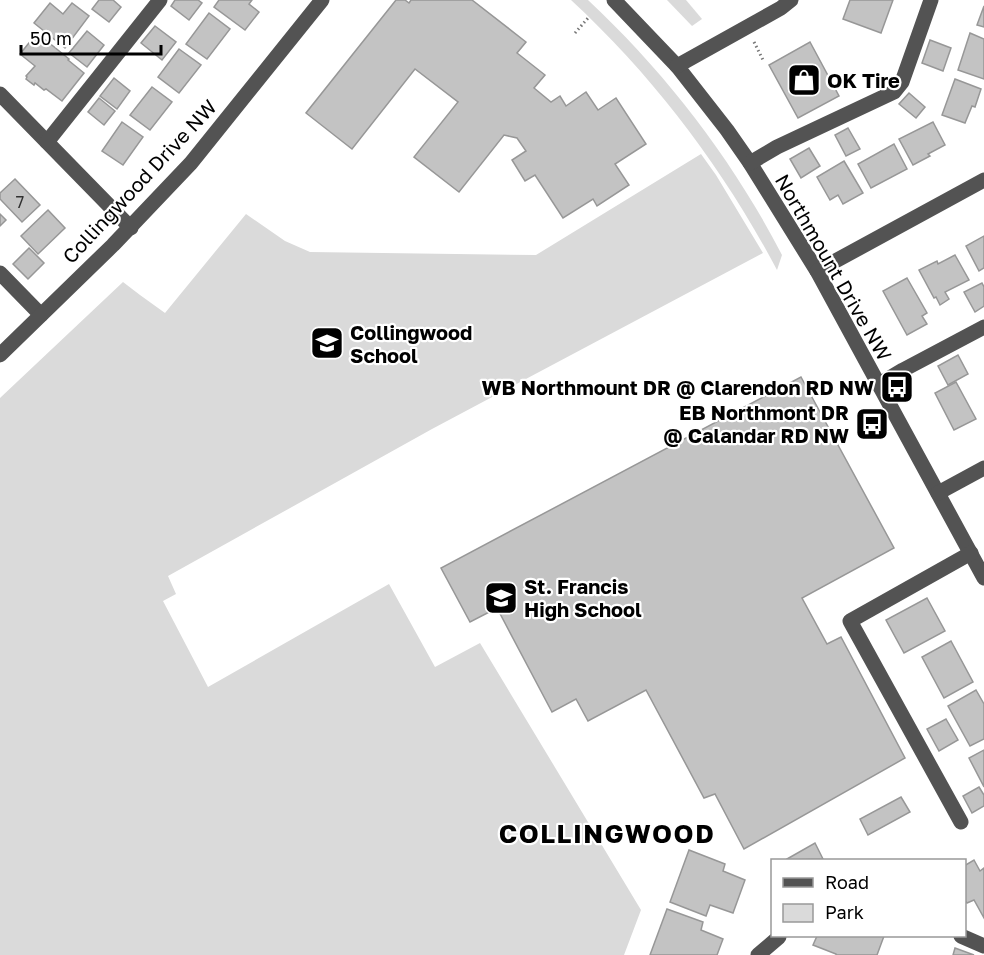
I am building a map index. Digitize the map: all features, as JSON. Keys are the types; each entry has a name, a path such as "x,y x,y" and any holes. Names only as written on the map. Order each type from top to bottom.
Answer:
{"street":[{"path":"47,142 160,0"},
{"name":"Collingwood Drive NW","path":"0,355 130,228 191,163 322,0"},
{"name":"Northmount Drive NW","path":"614,0 677,66 750,163 817,272 984,578"},
{"path":"677,66 781,8 791,0"},
{"path":"750,163 777,147 894,92 902,82 932,0"},
{"path":"0,94 130,228"},
{"path":"817,272 984,180"},
{"path":"0,273 41,315"},
{"path":"878,385 984,327"},
{"path":"938,493 984,468"},
{"path":"961,822 850,621 971,553"},
{"path":"758,955 779,937"},
{"path":"963,937 984,946"}],"path":[{"path":"576,33 588,18"},
{"path":"753,40 764,62"}],"green space":[{"path":"571,0 588,0 644,57 696,119 742,185 782,255 777,270 734,196 685,126 631,61"},
{"path":"667,0 686,0 702,19 692,26"},
{"path":"701,154 763,253 432,429 168,576 176,594 163,601 208,687 389,584 435,667 480,643 641,910 624,955 0,955 0,398 123,282 165,313 246,214 285,241 310,252 536,255"}],"building":[{"path":"99,0 113,0 121,7 109,22 92,9"},
{"path":"175,0 198,0 202,3 189,20 171,6"},
{"path":"219,0 252,0 249,4 259,12 245,30 214,7"},
{"path":"396,0 405,0 409,3 411,0 472,0 526,42 517,53 545,75 534,88 551,102 560,96 566,106 586,92 598,110 616,98 646,144 615,164 629,185 597,206 593,199 563,218 535,175 525,181 512,160 526,151 517,138 504,135 459,192 414,157 458,102 415,69 352,149 306,113"},
{"path":"850,0 893,0 881,33 843,19"},
{"path":"50,3 63,14 72,3 89,16 65,48 34,23"},
{"path":"984,6 984,27 977,25"},
{"path":"209,13 230,29 207,59 186,44"},
{"path":"155,26 176,42 162,60 141,43"},
{"path":"87,31 104,45 87,67 69,53"},
{"path":"37,33 84,73 62,101 46,89 26,79 35,66 20,54"},
{"path":"970,33 984,39 984,79 958,70"},
{"path":"930,40 951,48 943,71 922,63"},
{"name":"OK Tire","path":"810,42 839,96 798,118 769,65"},
{"path":"179,49 201,65 179,93 158,77"},
{"path":"114,78 130,91 117,109 100,96"},
{"path":"955,79 981,89 975,107 972,106 965,123 942,115"},
{"path":"152,87 172,102 150,130 130,115"},
{"path":"909,93 925,107 916,118 899,104"},
{"path":"99,98 115,111 104,125 88,112"},
{"path":"122,122 143,137 123,165 102,151"},
{"path":"933,122 945,145 913,165 899,139"},
{"path":"848,128 860,149 846,156 835,135"},
{"path":"894,144 907,169 871,188 858,164"},
{"path":"809,148 820,166 801,178 790,159"},
{"path":"844,161 863,193 843,204 838,195 830,200 817,177"},
{"path":"15,179 40,205 22,222 0,199 0,193"},
{"path":"48,210 65,228 38,254 21,236"},
{"path":"0,214 6,220 0,226"},
{"path":"984,236 984,268 979,271 966,246"},
{"path":"29,248 44,263 28,279 13,264"},
{"path":"955,255 969,280 945,292 949,299 940,305 919,270"},
{"path":"907,278 927,313 922,316 927,324 907,335 883,291"},
{"path":"982,283 984,306 975,312 964,292"},
{"path":"958,355 968,374 948,385 938,366"},
{"path":"801,377 894,548 802,598 827,644 841,637 905,758 744,849 715,794 704,798 646,690 588,721 576,699 552,712 497,608 470,622 441,568"},
{"path":"956,382 976,419 954,430 935,393"},
{"path":"927,598 945,631 904,653 886,620"},
{"path":"951,641 973,682 944,698 922,657"},
{"path":"976,690 984,704 984,739 970,746 948,706"},
{"path":"946,719 958,740 939,751 927,729"},
{"path":"984,750 984,787 969,758"},
{"path":"979,787 984,795 984,806 972,813 963,796"},
{"path":"901,797 910,812 868,835 860,819"},
{"path":"815,843 823,859 787,859"},
{"path":"689,850 725,864 723,871 745,880 733,913 710,905 706,916 670,902"},
{"path":"974,860 980,871 984,868 984,918 974,900 966,902 966,865"},
{"path":"667,909 703,922 701,930 723,939 717,955 650,955"},
{"path":"817,937 884,937 877,955 836,955 813,945"},
{"path":"955,948 974,955 953,955"}],"place":[{"name":"OK Tire","path":"804,80"},
{"name":"Collingwood School","path":"327,343"},
{"name":"WB Northmount DR @ Clarendon RD NW","path":"897,387"},
{"name":"EB Northmont DR @ Calandar RD NW","path":"872,424"},
{"name":"St. Francis High School","path":"501,598"}],"district":[{"name":"COLLINGWOOD","path":"607,833"}]}
